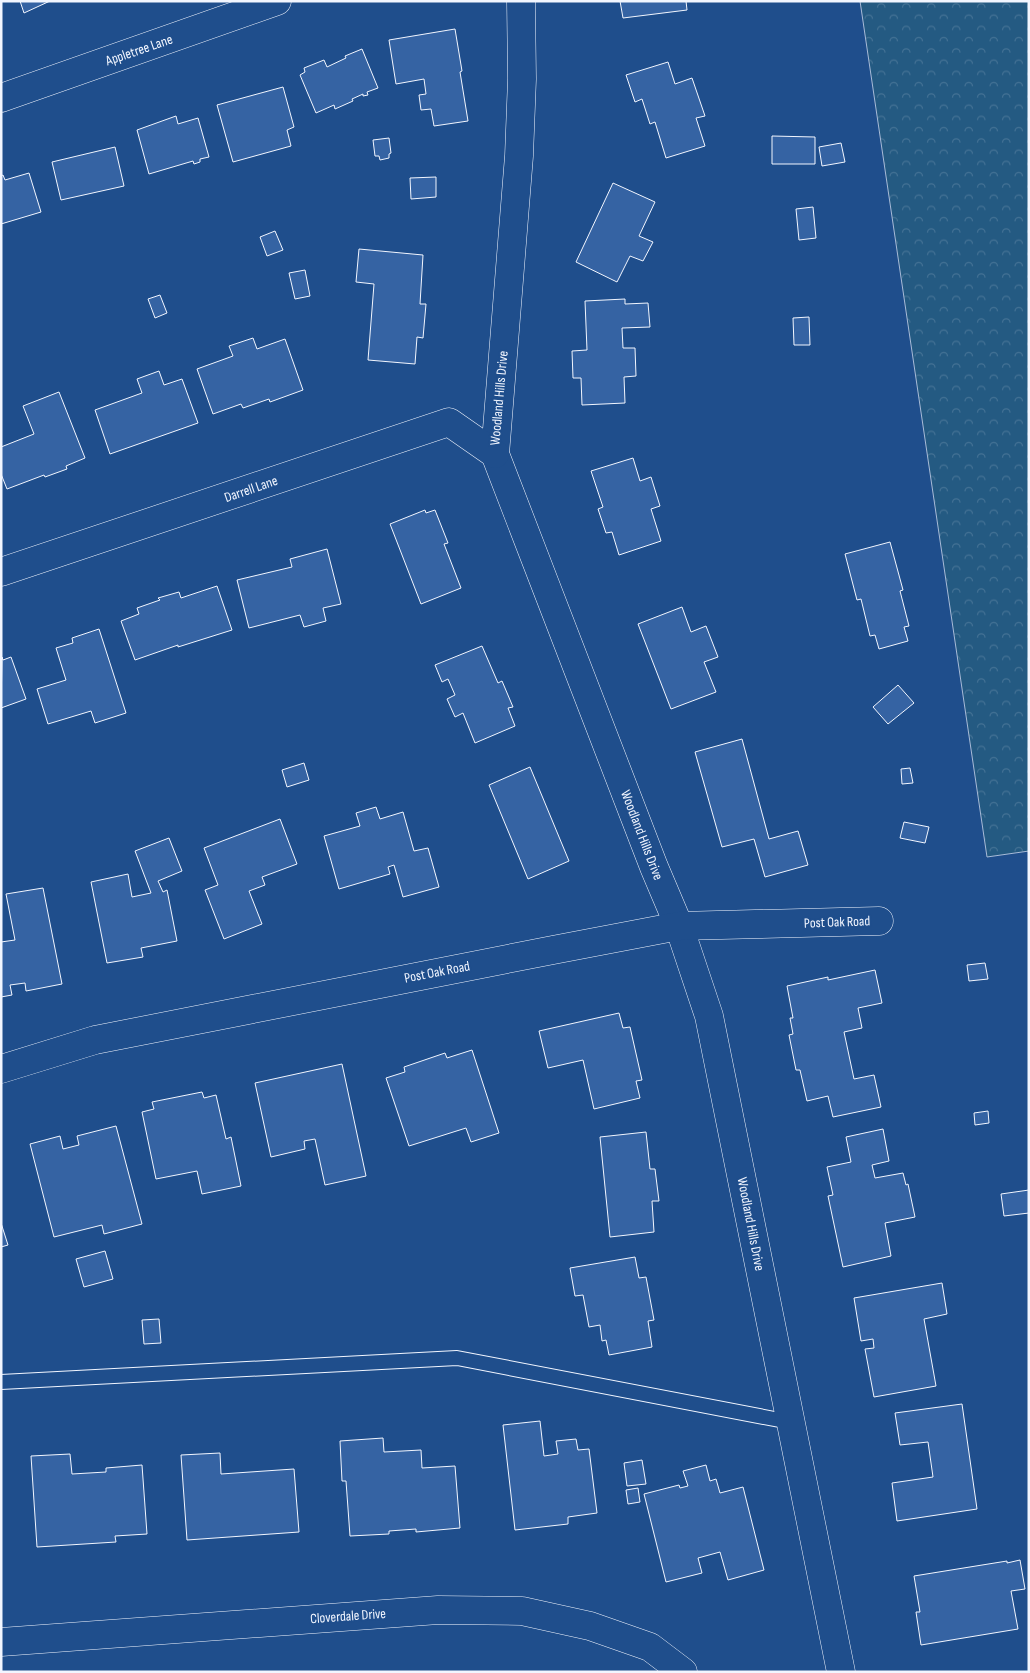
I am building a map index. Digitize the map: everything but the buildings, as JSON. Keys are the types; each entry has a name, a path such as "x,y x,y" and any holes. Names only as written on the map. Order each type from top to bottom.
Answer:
{"street":[{"name":"Appletree Lane","path":"1,98 277,1"},
{"name":"Woodland Hills Drive","path":"521,1 522,79 519,156 495,454 654,867 679,926 709,1016 841,1672"},
{"name":"Darrell Lane","path":"1,572 449,422 495,454"},
{"name":"Post Oak Road","path":"1,1069 95,1040 679,926 879,921"},
{"name":"Cloverdale Drive","path":"1,1642 438,1610 522,1611 590,1626 650,1647 683,1672"}],"lane":[{"path":"1,1382 457,1358 790,1422"}],"green space":[{"path":"860,1 1029,1 1029,851 987,857"}]}
